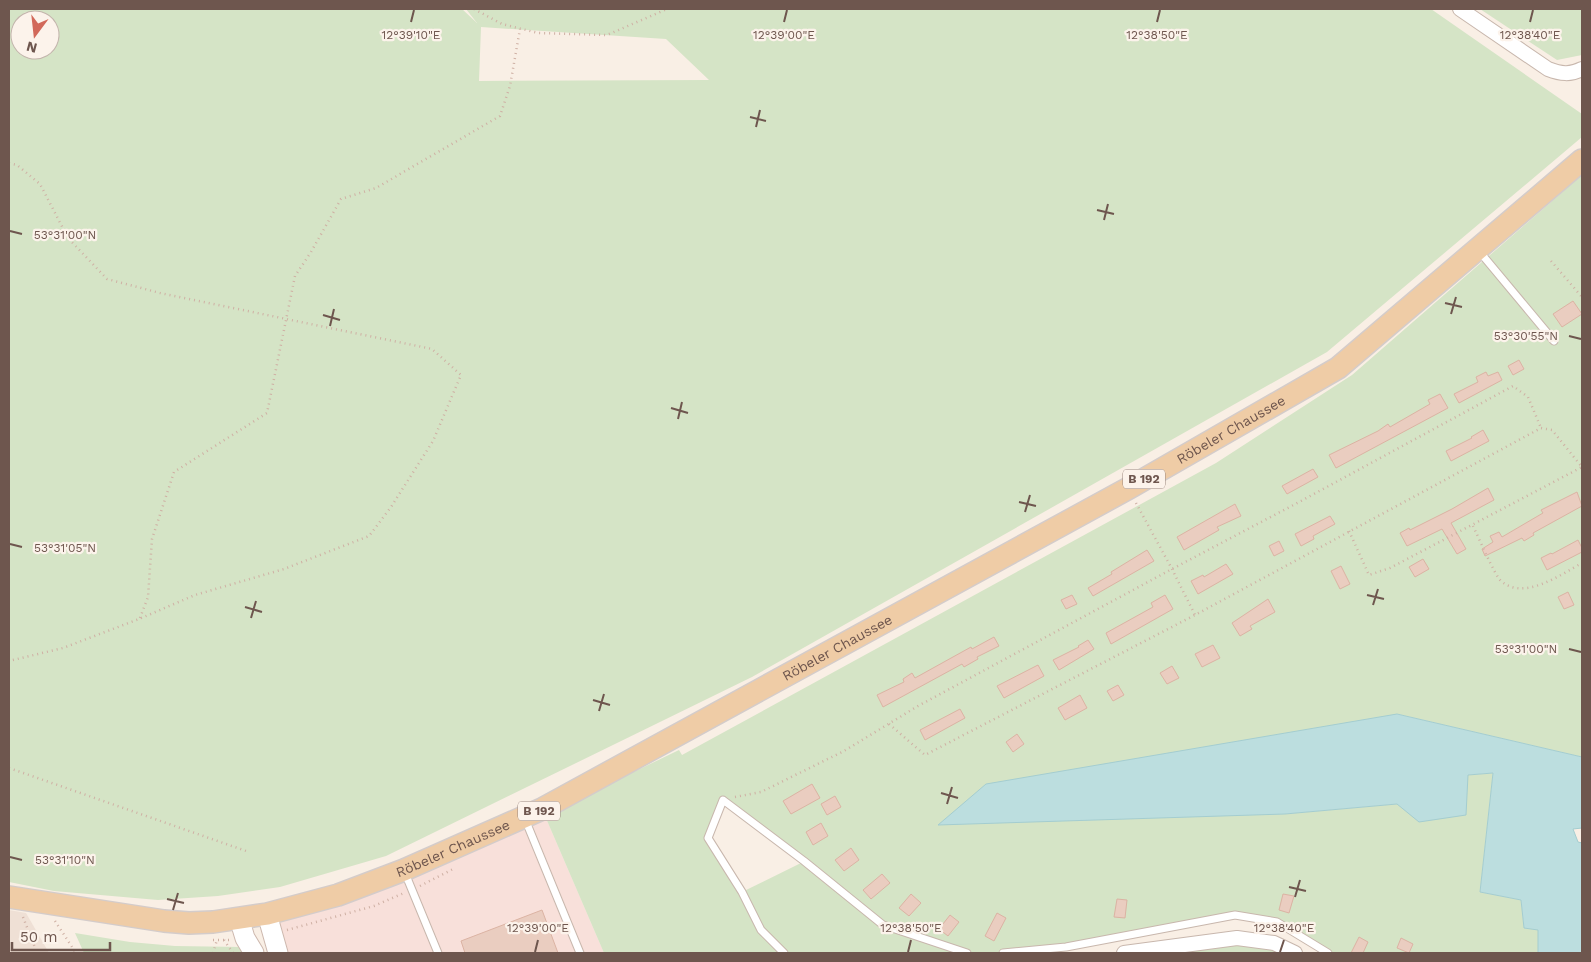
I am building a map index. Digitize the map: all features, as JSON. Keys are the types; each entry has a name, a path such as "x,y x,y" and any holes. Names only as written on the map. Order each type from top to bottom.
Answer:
{"main road":[{"name":"Röbeler Chaussee","path":"9,897 164,921 189,923 214,922 267,914 338,896 404,870 524,818 1129,488 1338,368 1582,160"},
{"path":"267,914 278,953"},
{"path":"238,918 245,938 254,953"}],"street":[{"path":"1460,9 1548,69 1563,74 1573,73 1582,69"},
{"path":"1124,953 1237,938 1274,943 1295,953"}],"lane":[{"path":"1478,249 1554,340"},
{"path":"784,953 761,930 742,892 708,838 723,800 882,925 967,953"},
{"path":"524,818 580,953"},
{"path":"404,870 438,953"},
{"path":"1004,953 1066,947 1235,915 1277,922 1328,953"}],"path":[{"path":"474,9 502,24 538,33 607,35 668,9"},
{"path":"139,619 148,597 152,539 174,472 267,413 295,276 341,199 376,188 500,116 510,86 520,29"},
{"path":"9,163 17,165 40,184 68,238 107,278 160,293 432,349 461,375 434,441 391,507 369,536 284,569 195,595 63,648 9,661"},
{"path":"1551,261 1582,297"},
{"path":"723,800 761,792 844,751 935,696 1513,386 1528,397 1541,428"},
{"path":"888,724 925,754 1195,615 1349,531 1541,428 1552,430 1582,467 1473,526 1390,568 1369,575 1349,531"},
{"path":"1129,488 1195,615"},
{"path":"1473,526 1500,580 1516,589 1533,588 1582,564"},
{"path":"9,768 249,852"},
{"path":"50,903 55,922 76,953"},
{"path":"23,917 37,953"},
{"path":"214,953 217,940"},
{"path":"224,940 232,953"}],"shaded area":[{"path":"542,809 604,953 278,953 267,914"},
{"path":"9,910 26,913 49,953 9,953"}],"green space":[{"path":"9,9 462,9 477,23 466,9 1431,9 1582,114 1582,137 1327,352 752,677 386,856 280,887 218,896 158,900 54,891 9,882","holes":["481,27 666,39 709,80 479,81"]},
{"path":"1480,9 1582,9 1582,55 1557,60"},
{"path":"1582,175 1582,757 1397,714 1285,814 1397,804 1468,775 1493,773 1480,892 1521,900 1524,928 1538,929 1538,953 1328,953 1277,922 1235,915 1066,947 1003,953 604,953 542,809 555,810 679,750 682,755 1216,463 1352,375","holes":["723,800 803,862 742,892 708,838"]},
{"path":"75,933 130,942 175,946 241,947 245,953 84,953"},
{"path":"1237,938 1295,953 1124,953"}],"water":[{"path":"1397,714 1582,757 1582,828 1573,829 1578,842 1582,843 1582,953 1538,953 1538,930 1524,928 1521,900 1480,892 1493,773 1468,775 1466,815 1419,822 1397,804 1285,814 938,825 986,784"}],"building":[{"path":"1573,301 1582,314 1562,327 1553,314"},
{"path":"1519,360 1524,369 1513,375 1508,366"},
{"path":"1486,372 1488,376 1498,372 1502,380 1459,403 1454,394 1478,382 1476,377"},
{"path":"1440,394 1448,408 1336,468 1329,455 1378,431 1388,424 1390,427 1430,404 1428,400"},
{"path":"1483,430 1489,441 1451,461 1446,451 1472,438"},
{"path":"1313,469 1318,477 1287,494 1282,486"},
{"path":"1488,488 1494,500 1451,523 1466,549 1457,554 1442,529 1407,546 1400,533 1452,509"},
{"path":"1577,492 1582,506 1533,533 1534,535 1524,541 1522,538 1485,556 1482,549 1493,542 1490,536 1499,532 1502,537 1543,513 1541,510"},
{"path":"1235,504 1241,516 1217,527 1219,530 1184,550 1177,537"},
{"path":"1330,516 1335,524 1313,536 1314,539 1301,546 1295,534"},
{"path":"1578,540 1582,552 1547,570 1541,558"},
{"path":"1279,541 1284,551 1274,556 1269,546"},
{"path":"1147,550 1154,561 1093,596 1088,588"},
{"path":"1423,559 1429,569 1415,577 1409,567"},
{"path":"1226,564 1233,574 1198,594 1191,581 1203,575 1204,577"},
{"path":"1341,566 1350,584 1340,589 1331,571"},
{"path":"1568,592 1574,605 1564,609 1558,597"},
{"path":"1072,595 1077,604 1066,609 1061,600"},
{"path":"1165,595 1173,609 1111,644 1106,633 1153,607 1151,603"},
{"path":"1268,599 1275,612 1250,626 1252,629 1240,636 1232,623"},
{"path":"994,637 999,646 977,657 978,659 964,667 962,664 883,707 877,695 904,682 903,679 912,673 915,678 971,647 972,649"},
{"path":"1088,640 1094,649 1059,670 1053,660 1079,647"},
{"path":"1213,645 1220,658 1202,667 1195,654"},
{"path":"1038,665 1044,676 1004,698 997,686"},
{"path":"1172,666 1179,678 1167,684 1160,673"},
{"path":"1118,685 1124,695 1113,701 1107,691"},
{"path":"1080,695 1087,708 1065,720 1058,708"},
{"path":"960,709 965,718 925,740 920,730"},
{"path":"1017,734 1024,744 1013,752 1006,742"},
{"path":"812,784 820,798 791,814 783,801"},
{"path":"835,796 841,807 827,815 821,804"},
{"path":"821,823 828,836 813,845 806,832"},
{"path":"851,848 859,860 844,871 835,860"},
{"path":"882,874 890,883 871,899 863,890"},
{"path":"911,894 921,903 909,916 899,908"},
{"path":"1283,894 1294,896 1289,913 1279,910"},
{"path":"1117,899 1127,900 1125,918 1114,917"},
{"path":"542,910 558,953 465,953 461,941"},
{"path":"997,913 1006,918 994,941 985,936"},
{"path":"950,915 959,922 948,936 939,929"},
{"path":"1359,937 1368,942 1363,953 1351,953"},
{"path":"1401,938 1413,944 1409,953 1397,948"}]}
